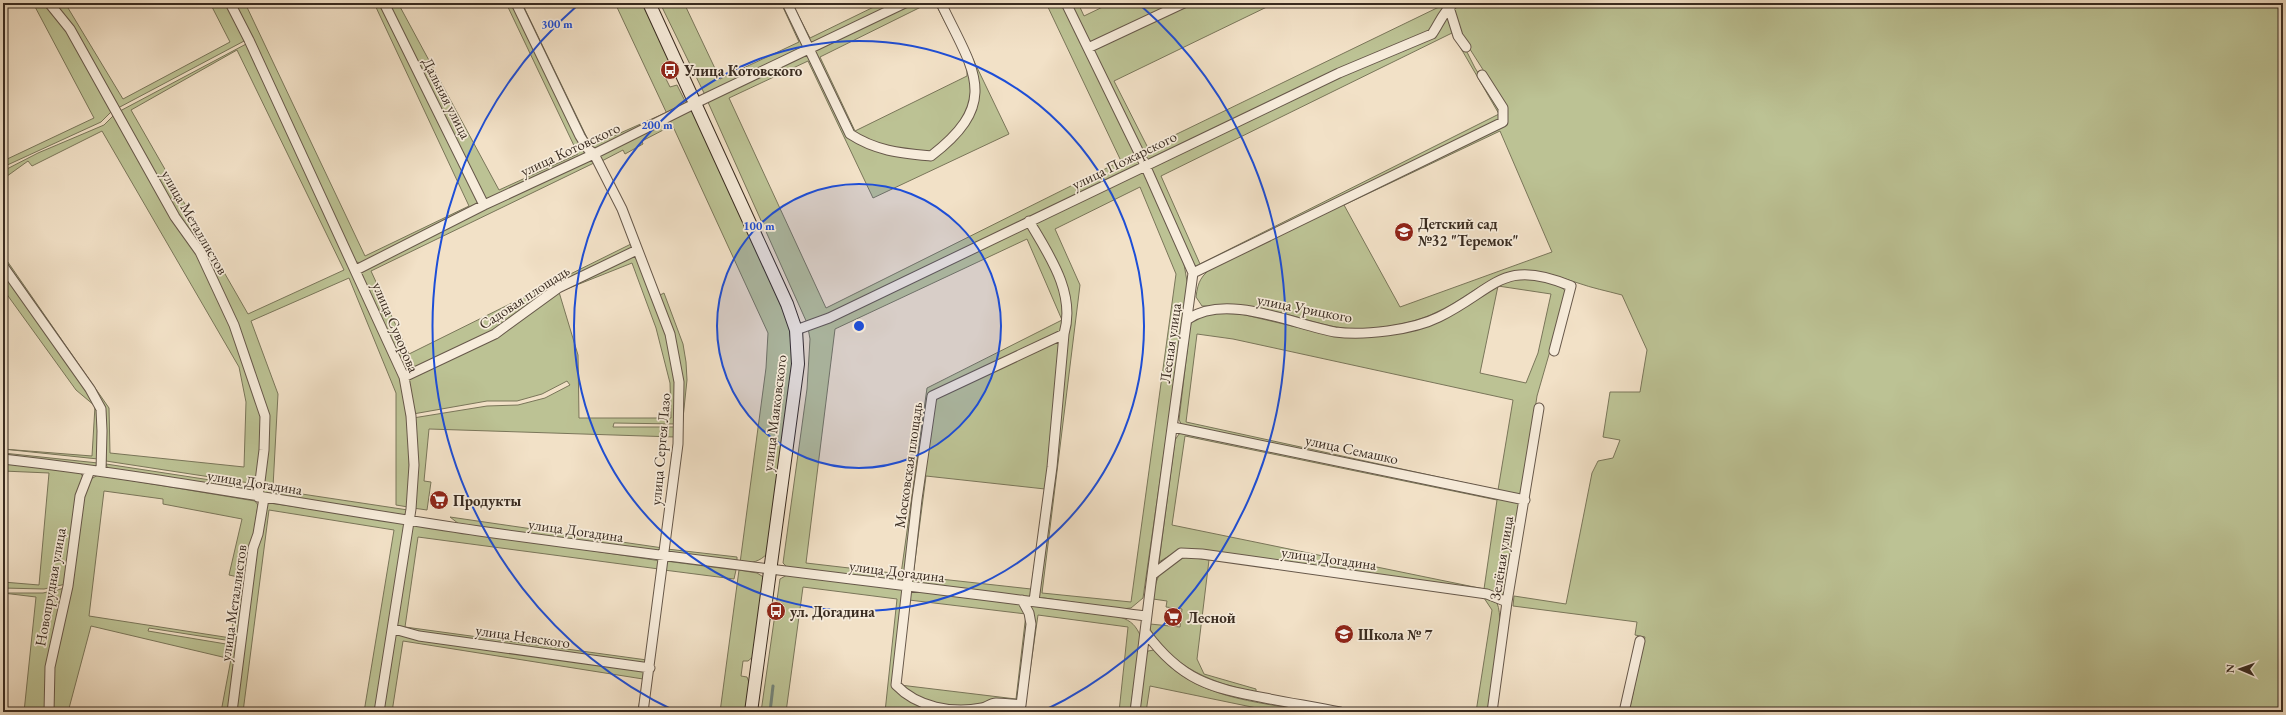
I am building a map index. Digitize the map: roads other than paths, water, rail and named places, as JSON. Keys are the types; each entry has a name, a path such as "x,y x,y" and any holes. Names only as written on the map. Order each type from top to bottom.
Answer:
{"main road":[{"name":"улица Маяковского","path":"649,3 787,304 796,330 798,364 751,712"}],"street":[{"name":"улица Металлистов","path":"49,3 70,29 175,216 200,252 234,325 265,416 258,534 253,548 232,712"},
{"name":"улица Суворова","path":"230,3 249,40 404,377 411,416 414,465 410,519 394,629 379,712"},
{"name":"Дальняя улица","path":"384,3 484,205"},
{"name":"улица Сергея Лазо","path":"516,3 580,136 594,154 622,210 670,334 680,382 678,444 650,668 643,712"},
{"path":"787,3 850,134 867,145 897,153 931,156 952,140 968,118 976,90 972,66 940,3"},
{"name":"улица Котовского","path":"356,270 484,205 594,154 696,103 905,3"},
{"name":"Лесная улица","path":"1066,3 1145,165 1193,273 1191,299 1146,616 1146,633 1135,712"},
{"path":"1088,48 1184,3"},
{"path":"1450,4 1458,36 1466,47"},
{"name":"улица Пожарского","path":"796,330 829,318 1339,73 1432,34 1441,22 1450,4"},
{"path":"1193,273 1503,122 1503,108 1482,75"},
{"path":"1029,221 1053,262 1068,300 1068,323 1064,334 1052,466 1034,601"},
{"name":"Садовая площадь","path":"404,377 496,334 558,288 637,250"},
{"path":"3,266 90,389 101,409 101,471"},
{"name":"улица Урицкого","path":"1199,312 1241,311 1282,318 1336,332 1385,331 1411,327 1437,318 1476,295 1493,282 1506,277 1519,274 1542,275 1571,286 1554,351"},
{"path":"1188,319 1199,312 1191,299"},
{"name":"Московская площадь","path":"906,587 932,396 1064,334"},
{"name":"Зелёная улица","path":"1492,712 1539,408"},
{"name":"улица Семашко","path":"1173,426 1525,500"},
{"name":"улица Догадина","path":"3,459 101,471 261,498 664,557 906,587 1034,601 1146,616"},
{"name":"Новопрудная улица","path":"48,712 50,667 68,586 80,496 90,470"},
{"name":"улица Догадина","path":"1152,575 1181,553 1202,554 1487,594 1508,602"},
{"path":"906,587 896,685 905,694 919,702 947,709 981,708 995,703 1021,705 1031,624 1029,613 1022,600"},
{"name":"улица Невского","path":"394,629 419,636 650,668"},
{"path":"1146,633 1175,665 1210,686 1227,691 1340,712"},
{"path":"1624,712 1640,641"}],"waterway":[{"path":"770,712 773,686"}],"place":[{"name":"Улица Котовского","path":"670,70"},
{"name":"Детский сад №32 \"Теремок\"","path":"1404,232"},
{"name":"Продукты","path":"439,500"},
{"name":"ул. Догадина","path":"776,611"},
{"name":"Лесной","path":"1173,617"},
{"name":"Школа № 7","path":"1344,634"}]}
